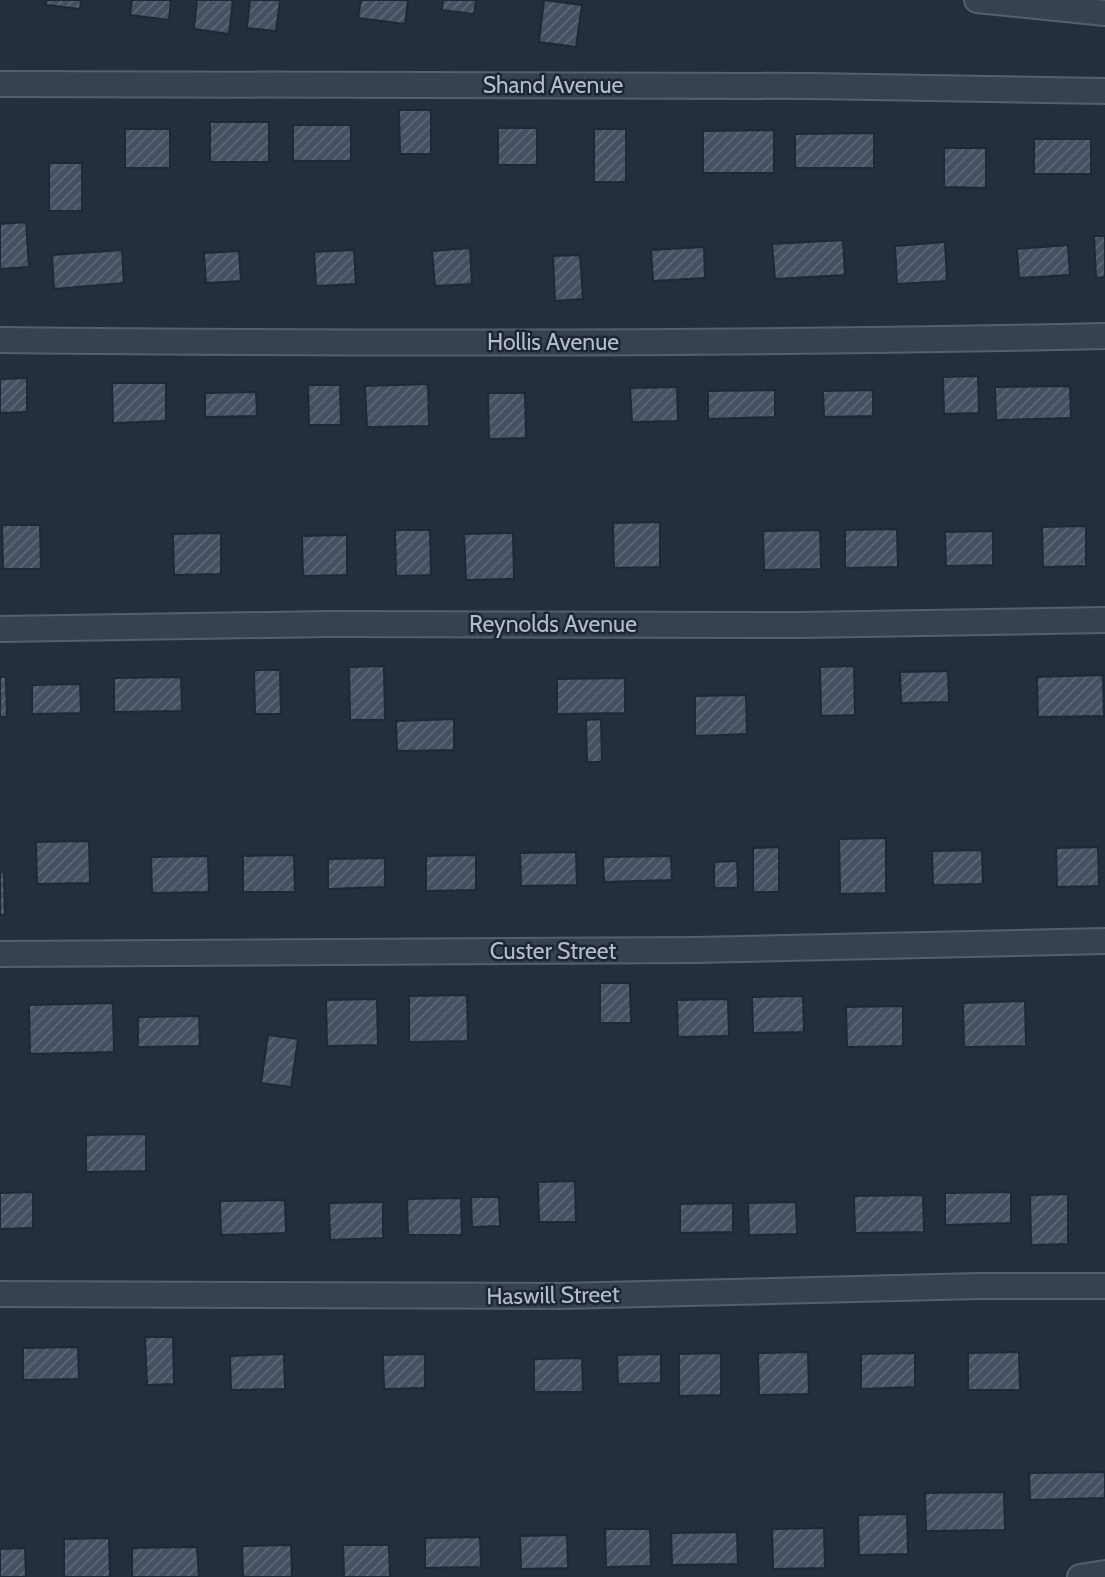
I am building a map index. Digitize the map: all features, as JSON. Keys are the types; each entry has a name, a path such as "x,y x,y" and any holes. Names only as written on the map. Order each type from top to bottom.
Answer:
{"street":[{"path":"977,0 1105,13"},
{"name":"Shand Avenue","path":"0,84 799,86 1105,91"},
{"name":"Hollis Avenue","path":"0,340 286,344 887,341 1105,336"},
{"name":"Reynolds Avenue","path":"0,629 330,624 800,625 1105,620"},
{"name":"Custer Street","path":"0,954 681,950 1105,941"},
{"name":"Haswill Street","path":"0,1294 559,1296 980,1286 1105,1286"},
{"path":"1080,1577 1105,1573"}],"building":[{"path":"46,0 81,0 80,9 46,5"},
{"path":"132,0 171,0 169,20 130,15"},
{"path":"197,0 233,0 229,34 194,29"},
{"path":"250,0 280,0 276,31 247,28"},
{"path":"361,0 408,0 405,24 358,18"},
{"path":"443,0 476,0 474,14 442,10"},
{"path":"544,0 582,5 576,47 539,42"},
{"path":"399,110 431,110 431,154 400,154"},
{"path":"210,122 269,122 269,162 210,162"},
{"path":"293,125 351,125 351,161 293,161"},
{"path":"498,128 537,128 537,165 498,165"},
{"path":"125,129 170,129 170,168 125,168"},
{"path":"594,129 626,129 626,182 594,182"},
{"path":"774,130 774,173 703,173 703,131"},
{"path":"874,133 874,168 795,168 795,134"},
{"path":"1034,139 1091,139 1091,174 1034,174"},
{"path":"944,148 986,148 986,188 944,187"},
{"path":"49,163 82,163 82,211 49,211"},
{"path":"26,222 29,267 0,269 0,224"},
{"path":"1094,236 1105,236 1105,277 1096,278"},
{"path":"843,240 845,275 775,279 772,244"},
{"path":"945,242 947,281 897,284 895,246"},
{"path":"1068,245 1070,275 1019,278 1017,249"},
{"path":"704,247 705,278 653,281 651,250"},
{"path":"470,248 472,284 435,286 432,251"},
{"path":"122,250 124,283 54,289 52,255"},
{"path":"354,250 356,284 316,286 314,252"},
{"path":"239,251 241,281 206,283 204,253"},
{"path":"580,255 583,299 555,301 553,256"},
{"path":"978,376 979,413 944,414 943,377"},
{"path":"27,378 27,412 0,413 0,379"},
{"path":"112,383 166,383 166,421 113,423"},
{"path":"428,384 429,426 367,427 365,386"},
{"path":"308,385 340,385 341,425 309,425"},
{"path":"1070,386 1071,418 996,420 995,387"},
{"path":"677,387 678,421 632,422 630,388"},
{"path":"775,390 775,417 708,419 708,391"},
{"path":"873,390 873,416 824,417 823,391"},
{"path":"256,392 257,416 205,417 205,393"},
{"path":"488,393 525,393 526,438 489,439"},
{"path":"660,522 660,567 614,568 613,523"},
{"path":"2,525 40,525 41,569 3,569"},
{"path":"1086,526 1086,566 1043,567 1042,527"},
{"path":"897,529 898,567 845,568 845,530"},
{"path":"395,530 430,530 431,575 396,576"},
{"path":"820,530 821,569 764,570 763,531"},
{"path":"993,531 993,565 946,566 945,532"},
{"path":"221,533 221,574 174,575 173,534"},
{"path":"513,533 514,579 466,580 464,534"},
{"path":"347,535 347,575 303,576 302,536"},
{"path":"384,666 385,720 350,720 349,667"},
{"path":"854,666 855,715 821,716 820,667"},
{"path":"254,670 280,670 281,714 255,714"},
{"path":"948,671 949,702 901,703 900,672"},
{"path":"1103,675 1104,716 1038,717 1037,677"},
{"path":"0,677 6,677 7,717 0,717"},
{"path":"181,677 182,711 114,712 114,678"},
{"path":"625,678 625,713 557,714 557,679"},
{"path":"80,684 81,713 32,714 32,685"},
{"path":"746,695 747,734 695,736 695,696"},
{"path":"454,719 454,750 397,751 396,721"},
{"path":"601,719 602,762 587,762 586,720"},
{"path":"886,838 886,893 840,894 839,839"},
{"path":"89,841 90,883 37,884 36,842"},
{"path":"779,847 779,892 753,892 753,848"},
{"path":"1098,847 1099,886 1057,887 1056,848"},
{"path":"982,850 983,884 933,885 932,851"},
{"path":"576,852 577,885 521,886 520,853"},
{"path":"294,855 295,892 243,892 243,856"},
{"path":"476,855 476,890 426,891 426,856"},
{"path":"208,856 209,892 152,893 151,857"},
{"path":"671,856 672,880 604,882 603,857"},
{"path":"385,858 385,887 328,889 328,859"},
{"path":"737,861 738,888 714,888 714,862"},
{"path":"0,872 4,872 5,915 0,915"},
{"path":"600,983 630,983 631,1023 600,1023"},
{"path":"467,995 468,1041 409,1042 409,996"},
{"path":"803,996 804,1032 753,1033 752,997"},
{"path":"377,999 378,1045 327,1046 326,1000"},
{"path":"728,999 729,1036 678,1037 677,1000"},
{"path":"1025,1001 1026,1046 964,1047 963,1003"},
{"path":"113,1003 114,1052 30,1054 29,1005"},
{"path":"903,1006 903,1046 847,1047 846,1007"},
{"path":"199,1016 200,1046 138,1047 138,1017"},
{"path":"268,1035 298,1039 291,1087 261,1083"},
{"path":"146,1134 146,1171 86,1172 86,1135"},
{"path":"575,1181 576,1222 539,1222 538,1182"},
{"path":"33,1192 33,1228 0,1229 0,1193"},
{"path":"1011,1192 1011,1223 945,1225 945,1193"},
{"path":"1068,1194 1068,1244 1031,1245 1030,1195"},
{"path":"923,1195 924,1232 855,1233 854,1196"},
{"path":"471,1197 499,1197 500,1226 472,1227"},
{"path":"461,1198 462,1235 408,1235 407,1199"},
{"path":"285,1200 286,1233 221,1235 220,1201"},
{"path":"383,1202 383,1238 330,1240 329,1203"},
{"path":"796,1202 797,1234 749,1235 748,1203"},
{"path":"733,1203 733,1232 680,1233 680,1204"},
{"path":"145,1337 173,1337 174,1384 147,1385"},
{"path":"78,1347 79,1379 23,1380 23,1348"},
{"path":"808,1352 809,1394 759,1395 758,1353"},
{"path":"1019,1352 1020,1390 968,1390 968,1353"},
{"path":"721,1353 721,1395 679,1396 679,1354"},
{"path":"915,1353 915,1387 861,1389 861,1354"},
{"path":"284,1354 285,1389 231,1390 230,1356"},
{"path":"425,1354 425,1388 384,1389 383,1355"},
{"path":"661,1354 661,1383 618,1384 617,1355"},
{"path":"582,1358 583,1392 534,1392 534,1359"},
{"path":"1105,1472 1105,1498 1030,1500 1029,1473"},
{"path":"1004,1492 1005,1530 926,1531 925,1493"},
{"path":"907,1514 908,1554 859,1555 858,1515"},
{"path":"824,1528 825,1568 773,1569 772,1529"},
{"path":"605,1529 650,1529 651,1566 606,1567"},
{"path":"737,1532 738,1564 672,1565 671,1533"},
{"path":"567,1535 568,1568 521,1569 520,1536"},
{"path":"480,1537 481,1567 425,1568 425,1538"},
{"path":"109,1538 110,1577 64,1577 64,1539"},
{"path":"291,1545 292,1577 243,1577 242,1546"},
{"path":"343,1545 389,1545 390,1577 344,1577"},
{"path":"197,1547 199,1577 132,1577 132,1548"},
{"path":"25,1548 26,1577 0,1577 0,1549"}]}
